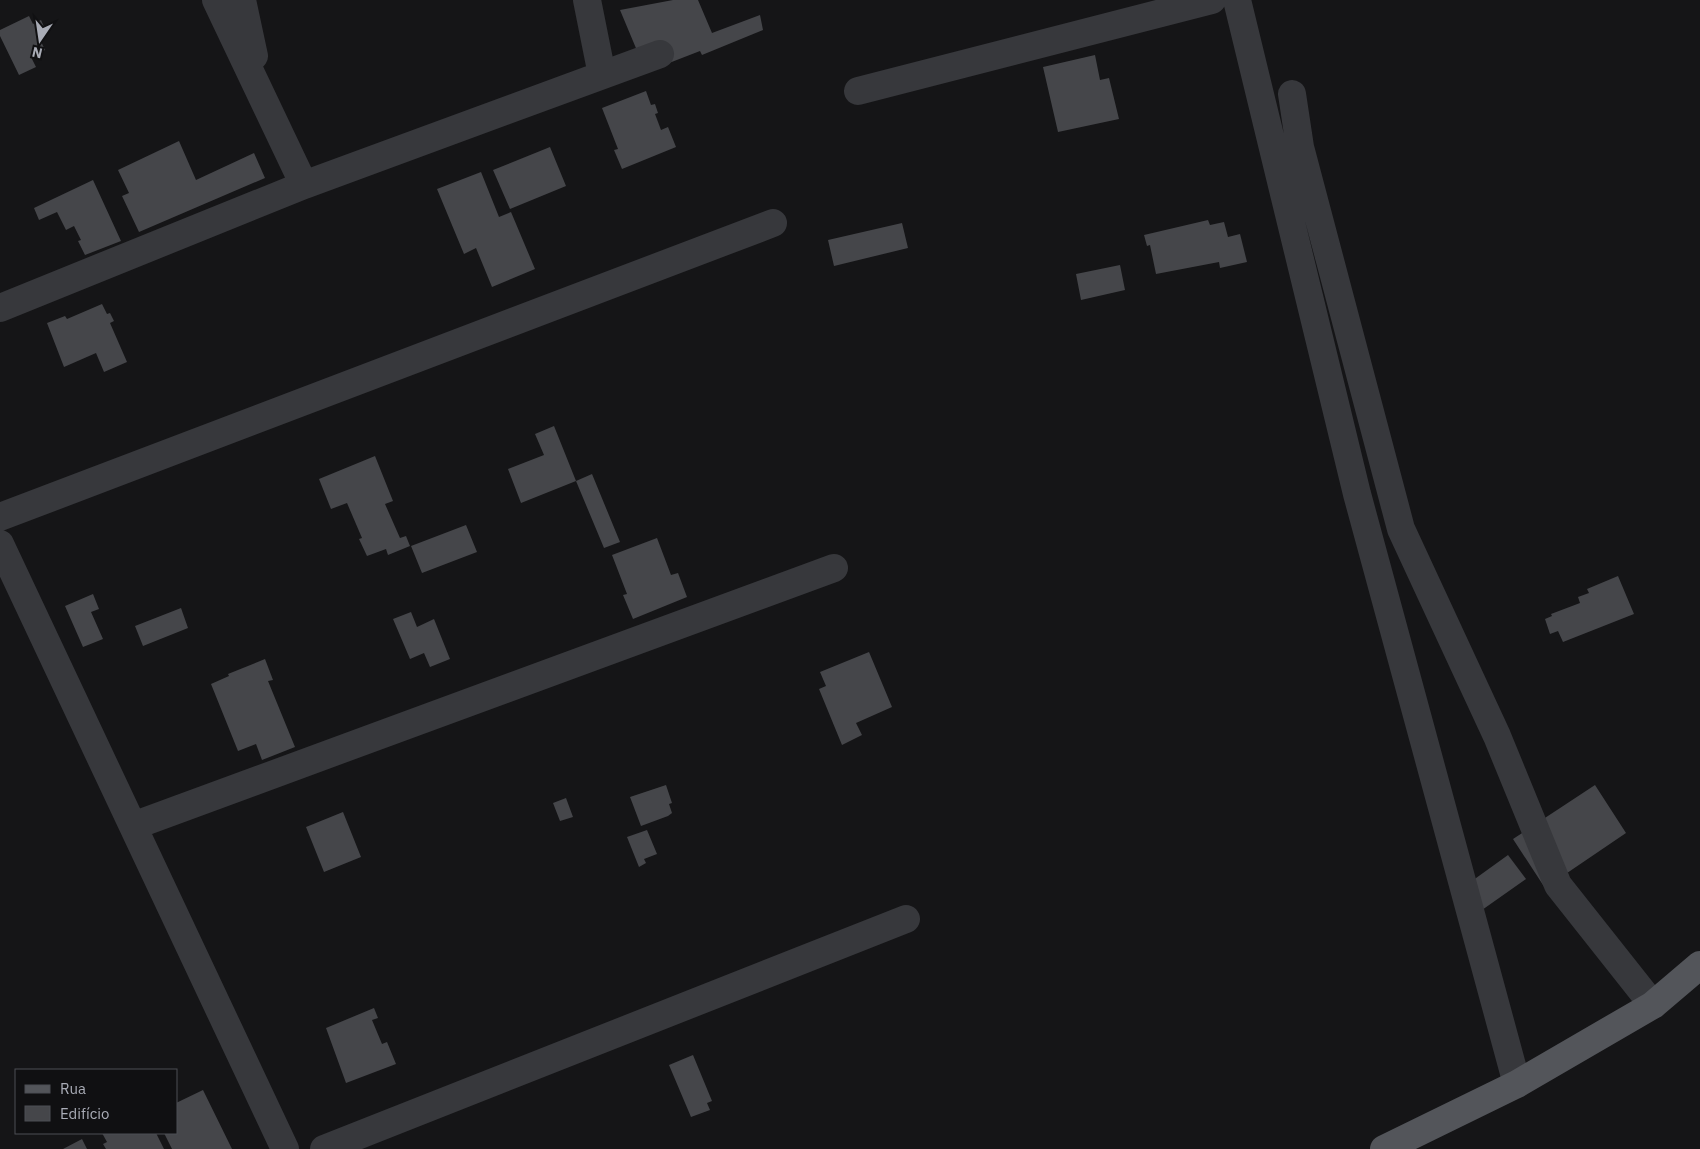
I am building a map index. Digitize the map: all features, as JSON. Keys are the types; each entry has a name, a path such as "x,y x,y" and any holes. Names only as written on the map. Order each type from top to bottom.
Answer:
{"main road":[{"path":"1384,1149 1517,1084 1653,1005 1700,965"}],"street":[{"path":"216,0 304,184"},
{"path":"242,0 262,96"},
{"path":"587,0 602,74"},
{"path":"858,91 1212,0"},
{"path":"1237,0 1357,494 1517,1084"},
{"path":"0,308 304,184 660,54"},
{"path":"1292,94 1300,147 1401,529 1497,736 1558,885 1653,1005"},
{"path":"0,516 773,223"},
{"path":"0,544 285,1149"},
{"path":"133,826 834,568"},
{"path":"324,1149 906,919"}],"building":[{"path":"673,0 698,0 712,33 760,15 763,30 702,55 700,51 651,70 638,53 620,10"},
{"path":"29,16 33,24 41,20 45,29 37,33 45,50 31,57 36,67 19,75 0,36 0,30"},
{"path":"1095,55 1100,80 1109,78 1119,119 1058,132 1043,67"},
{"path":"646,91 651,105 655,104 658,113 655,114 661,130 668,127 676,147 622,169 614,150 618,149 602,108"},
{"path":"179,141 196,180 254,153 265,178 139,232 122,196 129,193 118,170"},
{"path":"550,147 566,186 510,209 493,170"},
{"path":"481,172 499,217 511,212 535,269 492,287 476,248 464,254 437,189"},
{"path":"93,180 121,241 85,255 78,241 81,240 74,226 66,230 57,212 39,220 34,208"},
{"path":"1208,220 1210,225 1224,222 1228,237 1240,234 1247,262 1220,268 1219,262 1156,274 1150,245 1147,246 1144,235"},
{"path":"902,223 908,248 834,266 828,240"},
{"path":"1120,265 1125,290 1081,300 1076,274"},
{"path":"102,304 107,314 110,313 114,321 110,323 127,362 104,372 96,353 64,367 47,323 65,316 67,319"},
{"path":"554,426 576,481 521,503 508,469 544,455 535,434"},
{"path":"375,456 393,501 385,504 400,538 406,536 410,546 388,555 386,549 367,556 359,539 362,538 347,503 331,509 319,479"},
{"path":"592,474 620,542 604,548 576,481"},
{"path":"466,525 477,552 422,573 411,546"},
{"path":"657,538 671,575 678,573 687,597 633,619 623,595 627,594 612,555"},
{"path":"1618,576 1634,614 1563,642 1558,631 1550,634 1545,619 1552,616 1551,614 1580,603 1578,597 1589,593 1587,589"},
{"path":"93,594 99,609 91,612 103,639 83,647 65,606"},
{"path":"181,608 188,628 143,646 135,626"},
{"path":"411,612 417,627 434,619 450,659 430,667 424,653 410,659 393,619"},
{"path":"869,652 892,707 856,723 862,735 842,745 819,689 826,686 820,672"},
{"path":"265,659 273,680 268,681 295,747 262,760 256,744 238,751 211,684 229,676 228,674"},
{"path":"666,785 672,803 669,804 672,813 641,826 630,797"},
{"path":"1595,785 1626,833 1545,888 1513,839"},
{"path":"566,798 573,817 560,821 553,803"},
{"path":"343,812 361,857 324,872 306,827"},
{"path":"647,830 657,854 644,859 646,863 639,867 627,837"},
{"path":"1508,855 1526,879 1482,910 1465,886"},
{"path":"374,1008 378,1018 372,1020 382,1044 387,1042 396,1064 346,1083 326,1028"},
{"path":"693,1055 712,1101 707,1103 710,1110 691,1117 669,1065"},
{"path":"203,1090 232,1149 172,1149 164,1134 178,1134 178,1102"},
{"path":"103,1134 156,1134 164,1149 106,1149 103,1144 107,1142"},
{"path":"82,1139 87,1149 63,1149"}]}
